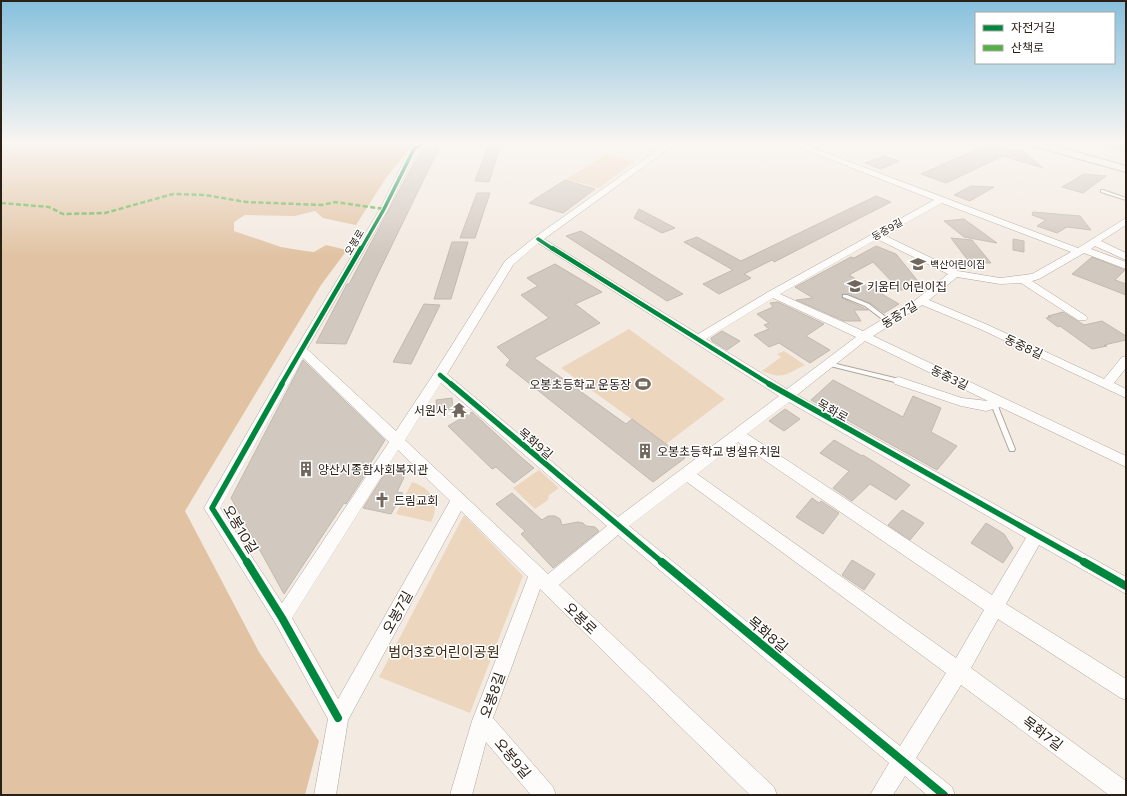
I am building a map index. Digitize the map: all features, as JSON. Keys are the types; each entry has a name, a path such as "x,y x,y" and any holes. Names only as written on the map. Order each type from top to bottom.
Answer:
{"street":[{"name":"오봉로","path":"398,181 384,209 301,350 397,440 766,795"},
{"path":"282,618 440,375 509,263 538,240 620,181"},
{"path":"892,181 1081,251 1126,266"},
{"name":"동중9길","path":"698,339 772,294 941,200"},
{"path":"876,235 955,274 1000,281 1035,277 1081,251 1126,221"},
{"name":"목화로","path":"538,240 787,395 1126,586"},
{"path":"1095,242 1126,257"},
{"name":"동중7길","path":"787,395 864,336 921,300 955,274"},
{"path":"1023,279 1082,318"},
{"name":"동중3길","path":"772,294 864,336 998,403 1126,462"},
{"name":"동중8길","path":"921,300 984,327 1126,394"},
{"name":"오봉10길","path":"301,350 212,508 282,618 338,718"},
{"path":"1106,385 1126,360"},
{"name":"목화9길","path":"440,375 618,526"},
{"path":"899,381 961,402 986,406 998,403"},
{"path":"542,580 688,474 787,395"},
{"path":"738,435 995,607 1126,690"},
{"path":"688,474 960,671"},
{"name":"오봉7길","path":"325,795 338,718 459,500"},
{"name":"목화8길","path":"618,526 902,761"},
{"path":"881,795 960,671 1036,535"},
{"name":"오봉8길","path":"461,795 482,720 542,580"},
{"name":"목화7길","path":"960,671 1126,794"},
{"name":"오봉9길","path":"482,720 545,795"},
{"path":"902,761 944,795"}],"lane":[{"path":"1102,191 1126,199"},
{"path":"844,296 867,304 888,321"},
{"path":"828,364 899,381"},
{"path":"998,403 1012,448"}],"green space":[{"path":"574,181 608,181 599,188"},
{"name":"오봉초등학교 운동장","path":"629,329 725,399 666,444 561,368"},
{"path":"784,351 805,365 784,375 769,374 762,371 781,357 777,354"},
{"path":"539,470 559,488 549,495 548,500 535,509 513,488"},
{"path":"412,482 424,488 432,497 435,509 431,522 396,514"},
{"name":"범어3호어린이공원","path":"464,515 523,576 470,713 379,677"}],"shaded area":[{"path":"1,181 384,181 356,225 323,218 315,211 295,216 245,215 234,222 234,231 281,247 314,252 326,245 347,250 321,285 185,511 259,652 319,741 305,795 1,795"}],"building":[{"path":"404,181 423,181 373,284 346,344 316,343 347,284 349,284"},
{"path":"563,181 569,181 595,189 563,213 529,203"},
{"path":"1072,181 1099,181 1083,193 1062,187"},
{"path":"971,186 994,187 970,201 954,195"},
{"path":"477,193 490,193 475,238 460,238"},
{"path":"876,196 891,202 774,262 772,260 744,274 751,278 719,294 703,284 733,270 684,242 697,237 741,261"},
{"path":"639,209 675,228 662,233 634,218"},
{"path":"1033,212 1080,216 1091,230 1067,227 1057,233 1037,226 1046,220 1032,215"},
{"path":"964,219 997,243 964,237 944,221"},
{"path":"581,231 683,294 667,301 566,236"},
{"path":"951,238 972,240 991,263 970,263"},
{"path":"1013,239 1024,241 1024,252 1013,250"},
{"path":"452,242 468,242 451,299 434,299"},
{"path":"876,246 896,254 925,290 900,290 873,262 849,275 899,304 884,313 870,303 847,294 842,294 842,298 868,310 854,310 861,321 844,321 796,300 813,298 795,287 851,257 854,258"},
{"path":"1092,257 1125,270 1115,280 1126,284 1126,295 1072,274"},
{"path":"555,264 602,292 575,304 600,323 534,358 626,424 632,419 685,458 653,482 506,365 510,360 497,347 549,318 521,295 538,286 527,278"},
{"path":"778,302 824,324 806,336 830,350 810,363 779,343 769,347 754,335 769,329 764,325 769,323 757,314 773,307 770,303"},
{"path":"424,304 440,305 411,364 393,362"},
{"path":"1063,312 1084,325 1102,321 1126,336 1126,340 1092,349 1046,318 1051,317 1048,316"},
{"path":"722,331 740,341 727,350 712,341 711,338"},
{"name":"양산시종합사회복지관","path":"303,360 385,440 368,467 370,467 346,504 344,503 284,594 231,498"},
{"path":"833,380 903,417 913,396 941,408 931,432 957,446 937,470 811,400"},
{"path":"452,398 453,409 437,411 436,400"},
{"path":"785,409 800,419 784,431 769,421"},
{"path":"472,412 534,468 514,483 496,467 492,469 448,426"},
{"path":"834,440 862,456 863,455 910,485 896,500 870,484 852,501 833,488 849,471 820,453"},
{"name":"드림교회","path":"387,470 406,473 397,492 403,493 391,514 363,508"},
{"path":"512,493 542,520 548,516 555,516 560,519 562,525 578,522 583,523 586,526 595,527 599,531 553,568 521,534 525,531 496,504"},
{"path":"812,498 819,503 821,501 839,513 823,534 796,517"},
{"path":"902,510 924,523 910,540 888,525"},
{"path":"986,523 1004,534 1013,548 1003,563 971,543"},
{"path":"852,560 875,574 864,590 842,575"}],"marked path":[{"path":"1,203 49,207 63,214 105,213 173,194 205,195 246,202 322,205 335,202 384,209"}],"cycle path":[{"path":"338,718 282,618 212,508 301,350 384,209 398,181"},
{"path":"538,239 787,395 1126,586"},
{"path":"440,375 618,526 944,795"}],"place":[{"name":"백산어린이집","path":"918,264"},
{"name":"키움터 어린이집","path":"855,286"},
{"name":"오봉초등학교 운동장","path":"643,384"},
{"name":"서원사","path":"459,410"},
{"name":"오봉초등학교 병설유치원","path":"645,451"},
{"name":"양산시종합사회복지관","path":"306,469"},
{"name":"드림교회","path":"382,500"}]}
